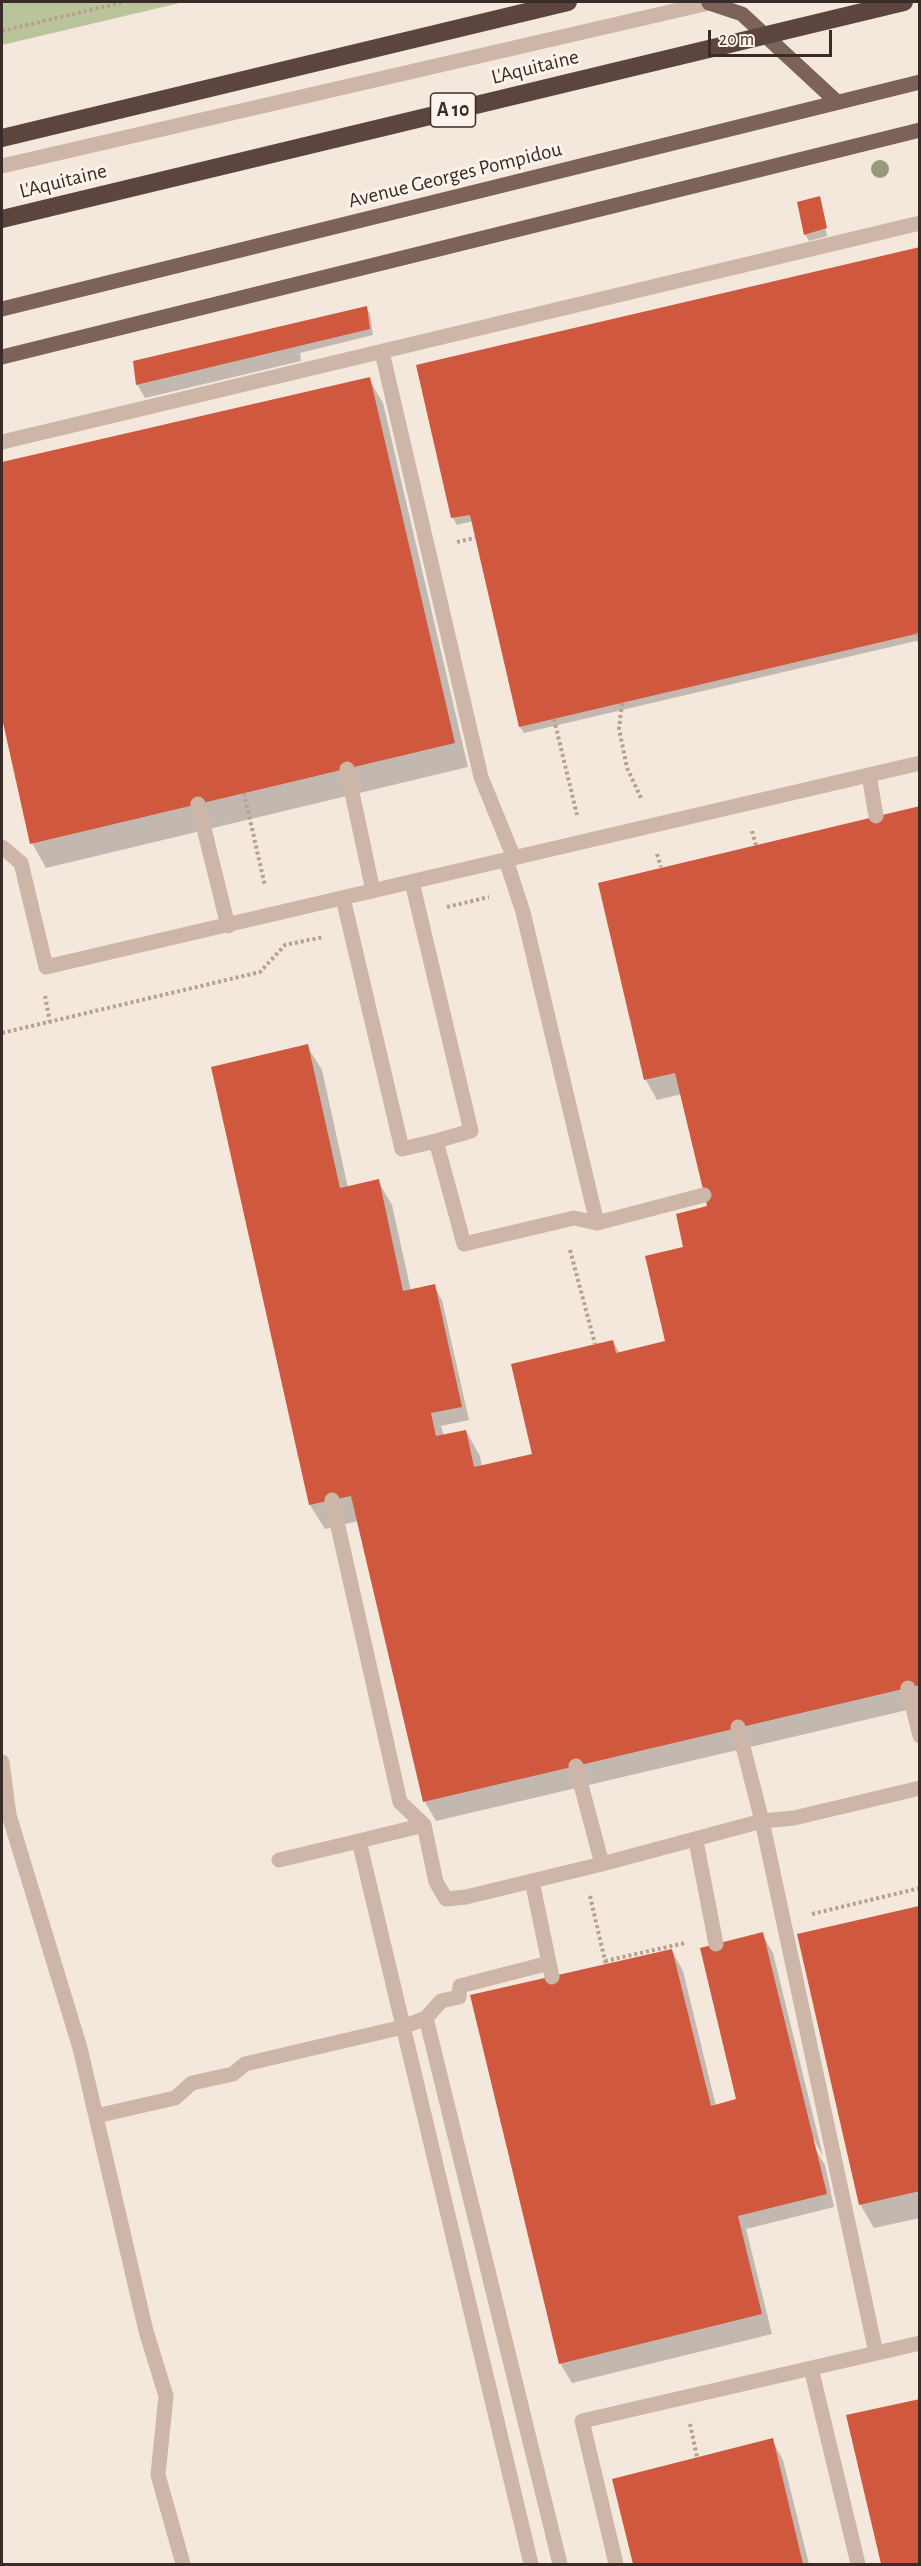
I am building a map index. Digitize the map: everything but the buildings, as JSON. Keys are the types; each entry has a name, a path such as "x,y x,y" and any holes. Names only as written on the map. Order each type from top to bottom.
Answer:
{"highway":[{"path":"2,138 568,2"},
{"name":"L'Aquitaine","path":"2,219 904,2"}],"main road":[{"path":"709,3 742,14 837,102"},
{"name":"Avenue Georges Pompidou","path":"2,309 920,82"},
{"path":"2,357 920,130"}],"street":[{"path":"2,166 709,3"},
{"path":"2,442 920,223"},
{"path":"382,351 481,777 510,859 594,1222"},
{"path":"2,847 21,863 46,967 920,763"},
{"path":"347,769 373,891"},
{"path":"869,775 876,816"},
{"path":"198,804 228,926"},
{"path":"343,898 402,1149 471,1131 412,882"},
{"path":"436,1141 464,1245 574,1218 594,1222 704,1195"},
{"path":"332,1500 400,1802 424,1825 436,1882 446,1899 602,1864 762,1821 794,1818 920,1788"},
{"path":"908,1688 920,1736"},
{"path":"738,1727 762,1821 876,2353"},
{"path":"2,1762 9,1815 81,2048 146,2331 166,2396 158,2475 183,2565"},
{"path":"576,1766 602,1864"},
{"path":"279,1860 424,1825"},
{"path":"696,1840 716,1944"},
{"path":"359,1841 531,2565"},
{"path":"96,2116 176,2098 192,2083 233,2074 244,2064 404,2027 426,2018 441,2001 459,1997 460,1986 551,1970 532,1881"},
{"path":"426,2018 560,2565"},
{"path":"616,2565 582,2421 920,2343"},
{"path":"811,2368 858,2565"}],"path":[{"path":"2,31 124,2"},
{"path":"917,633 920,643"},
{"path":"622,703 619,729 627,768 648,812 661,867"},
{"path":"555,719 583,842"},
{"path":"244,793 274,927 285,945"},
{"path":"594,1222 576,1238 567,1240 594,1344"}],"green space":[{"path":"2,2 184,2 2,45"}]}
